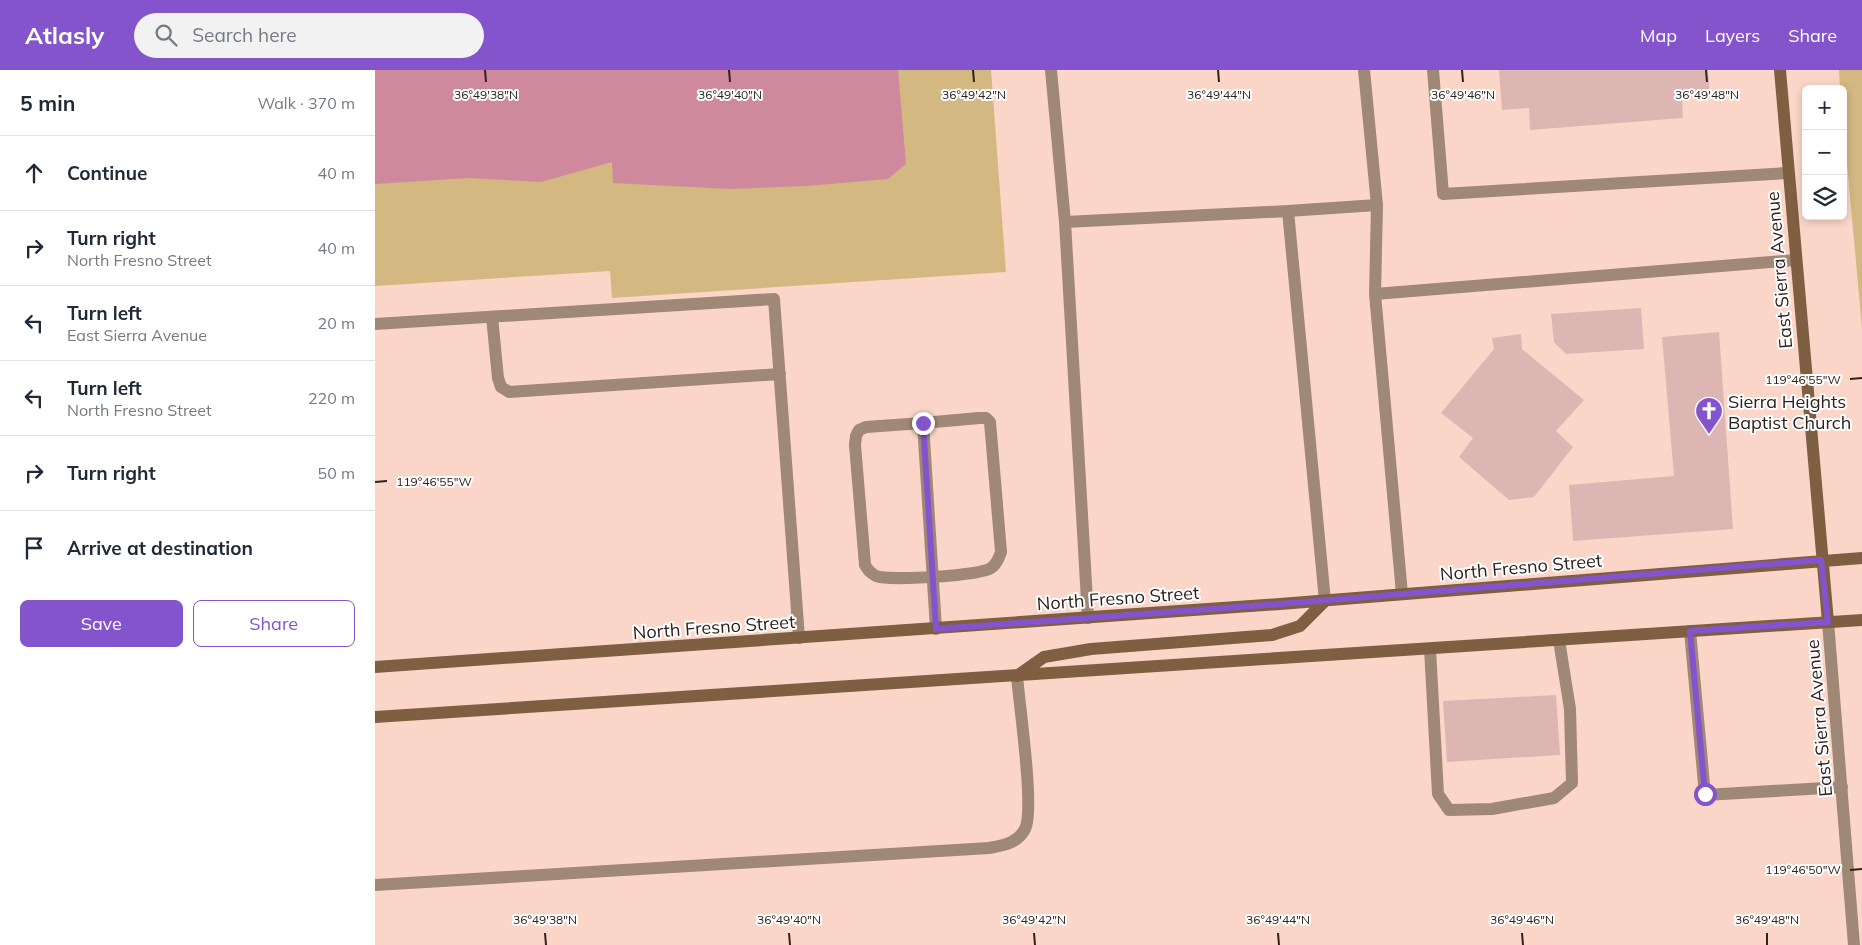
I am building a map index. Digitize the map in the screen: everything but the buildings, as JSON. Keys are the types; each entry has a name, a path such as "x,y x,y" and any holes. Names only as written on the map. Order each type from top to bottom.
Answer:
{"main road":[{"name":"East Sierra Avenue","path":"1779,70 1828,622"},
{"name":"North Fresno Street","path":"375,667 1088,618 1862,558"},
{"path":"1017,676 1044,657 1091,649 1272,635 1300,626 1325,600"},
{"path":"375,717 1862,620"}],"street":[{"path":"1051,70 1065,222 1088,618"},
{"path":"1365,70 1377,205 1375,294 1402,594"},
{"path":"1433,70 1443,194 1788,173"},
{"path":"1065,222 1377,205"},
{"path":"1288,211 1325,600"},
{"path":"1375,294 1796,260"},
{"path":"375,324 774,299 799,638"},
{"path":"492,317 501,387 509,392 779,374"},
{"path":"979,418 986,418 990,422 1001,552 997,562 991,568 982,572 885,578 869,572 865,565 856,436 859,430 866,427 923,423 979,418"},
{"path":"923,423 936,629"},
{"name":"East Sierra Avenue","path":"1828,622 1854,945"},
{"path":"1690,631 1705,794 1842,787"},
{"path":"1430,649 1438,794 1449,810 1491,810 1554,798 1572,783 1570,709 1559,640"},
{"path":"375,885 989,848 1007,844 1016,840 1025,829 1028,819 1027,770 1017,676"}],"shaded area":[{"path":"375,70 991,70 1006,272 612,298 610,271 375,286"},
{"path":"375,70 898,70 906,164 888,179 807,186 730,189 613,183 612,162 541,182 469,178 375,184"},
{"path":"1839,70 1862,70 1862,328 1847,164 1847,85 1840,85"}],"place":[{"name":"Sierra Heights Baptist Church","path":"1709,435"}],"route":[{"path":"923,423 936,629 1280,604 1821,560 1828,622 1690,631 1705,794"}]}
